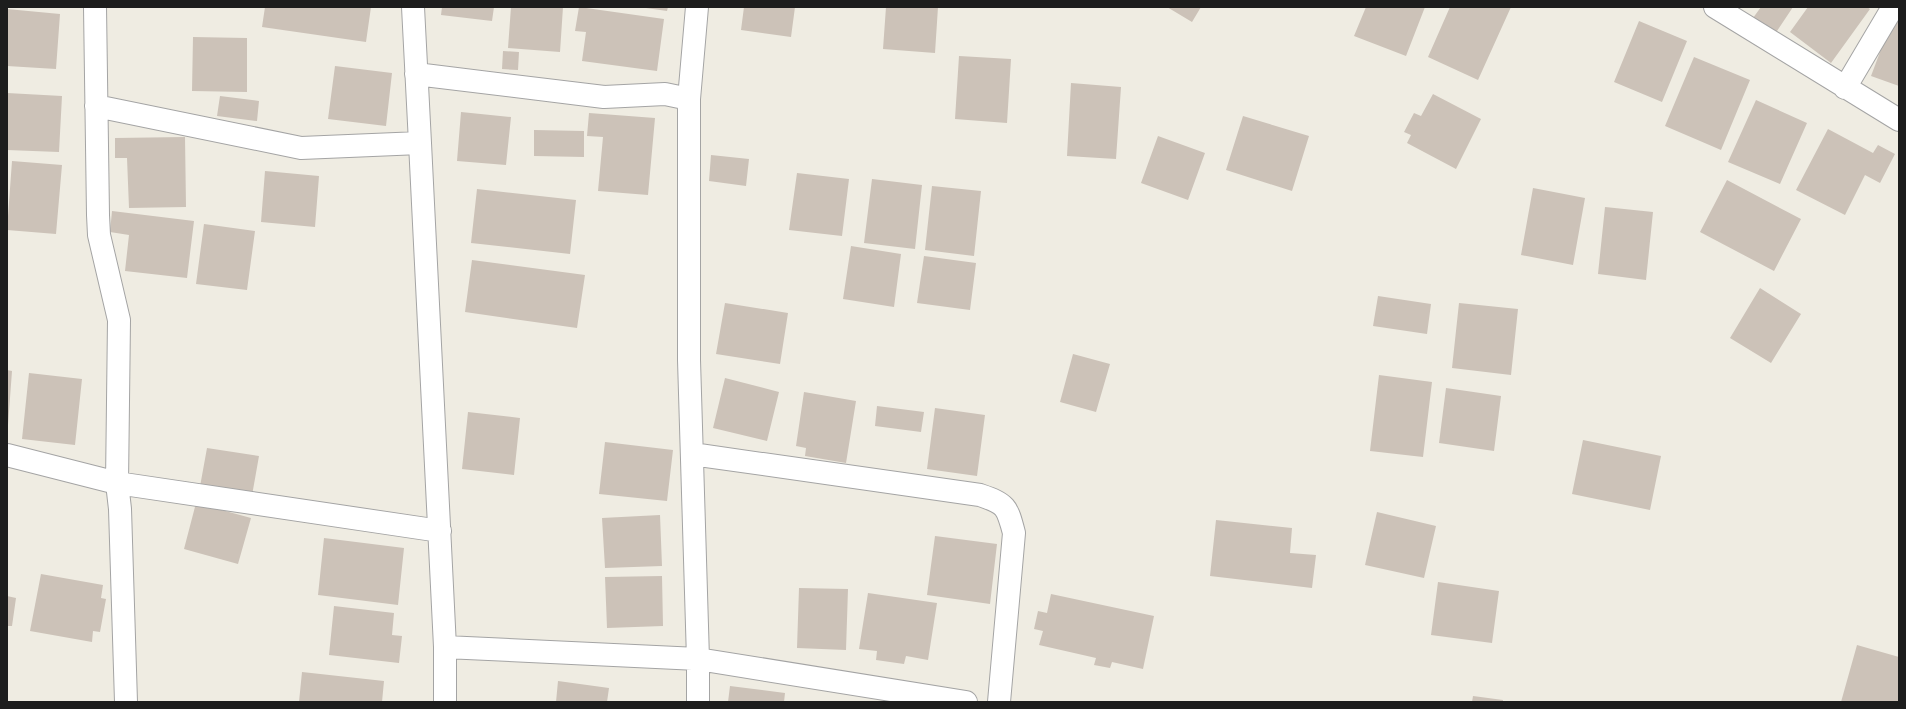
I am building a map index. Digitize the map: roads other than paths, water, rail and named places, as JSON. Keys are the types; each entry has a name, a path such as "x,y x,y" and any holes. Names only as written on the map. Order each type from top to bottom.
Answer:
{"street":[{"path":"95,7 99,235 119,320 117,483 120,509 126,702"},
{"path":"413,7 440,531 445,646 445,702"},
{"path":"697,7 689,99 689,360 698,702"},
{"path":"1715,7 1899,120"},
{"path":"1845,88 1893,7"},
{"path":"416,74 604,97 665,94 689,99"},
{"path":"96,106 301,148 420,144"},
{"path":"692,454 980,495 1000,501 1008,512 1014,533 999,702"},
{"path":"7,455 117,483 440,531"},
{"path":"445,646 698,659 966,702"}]}
